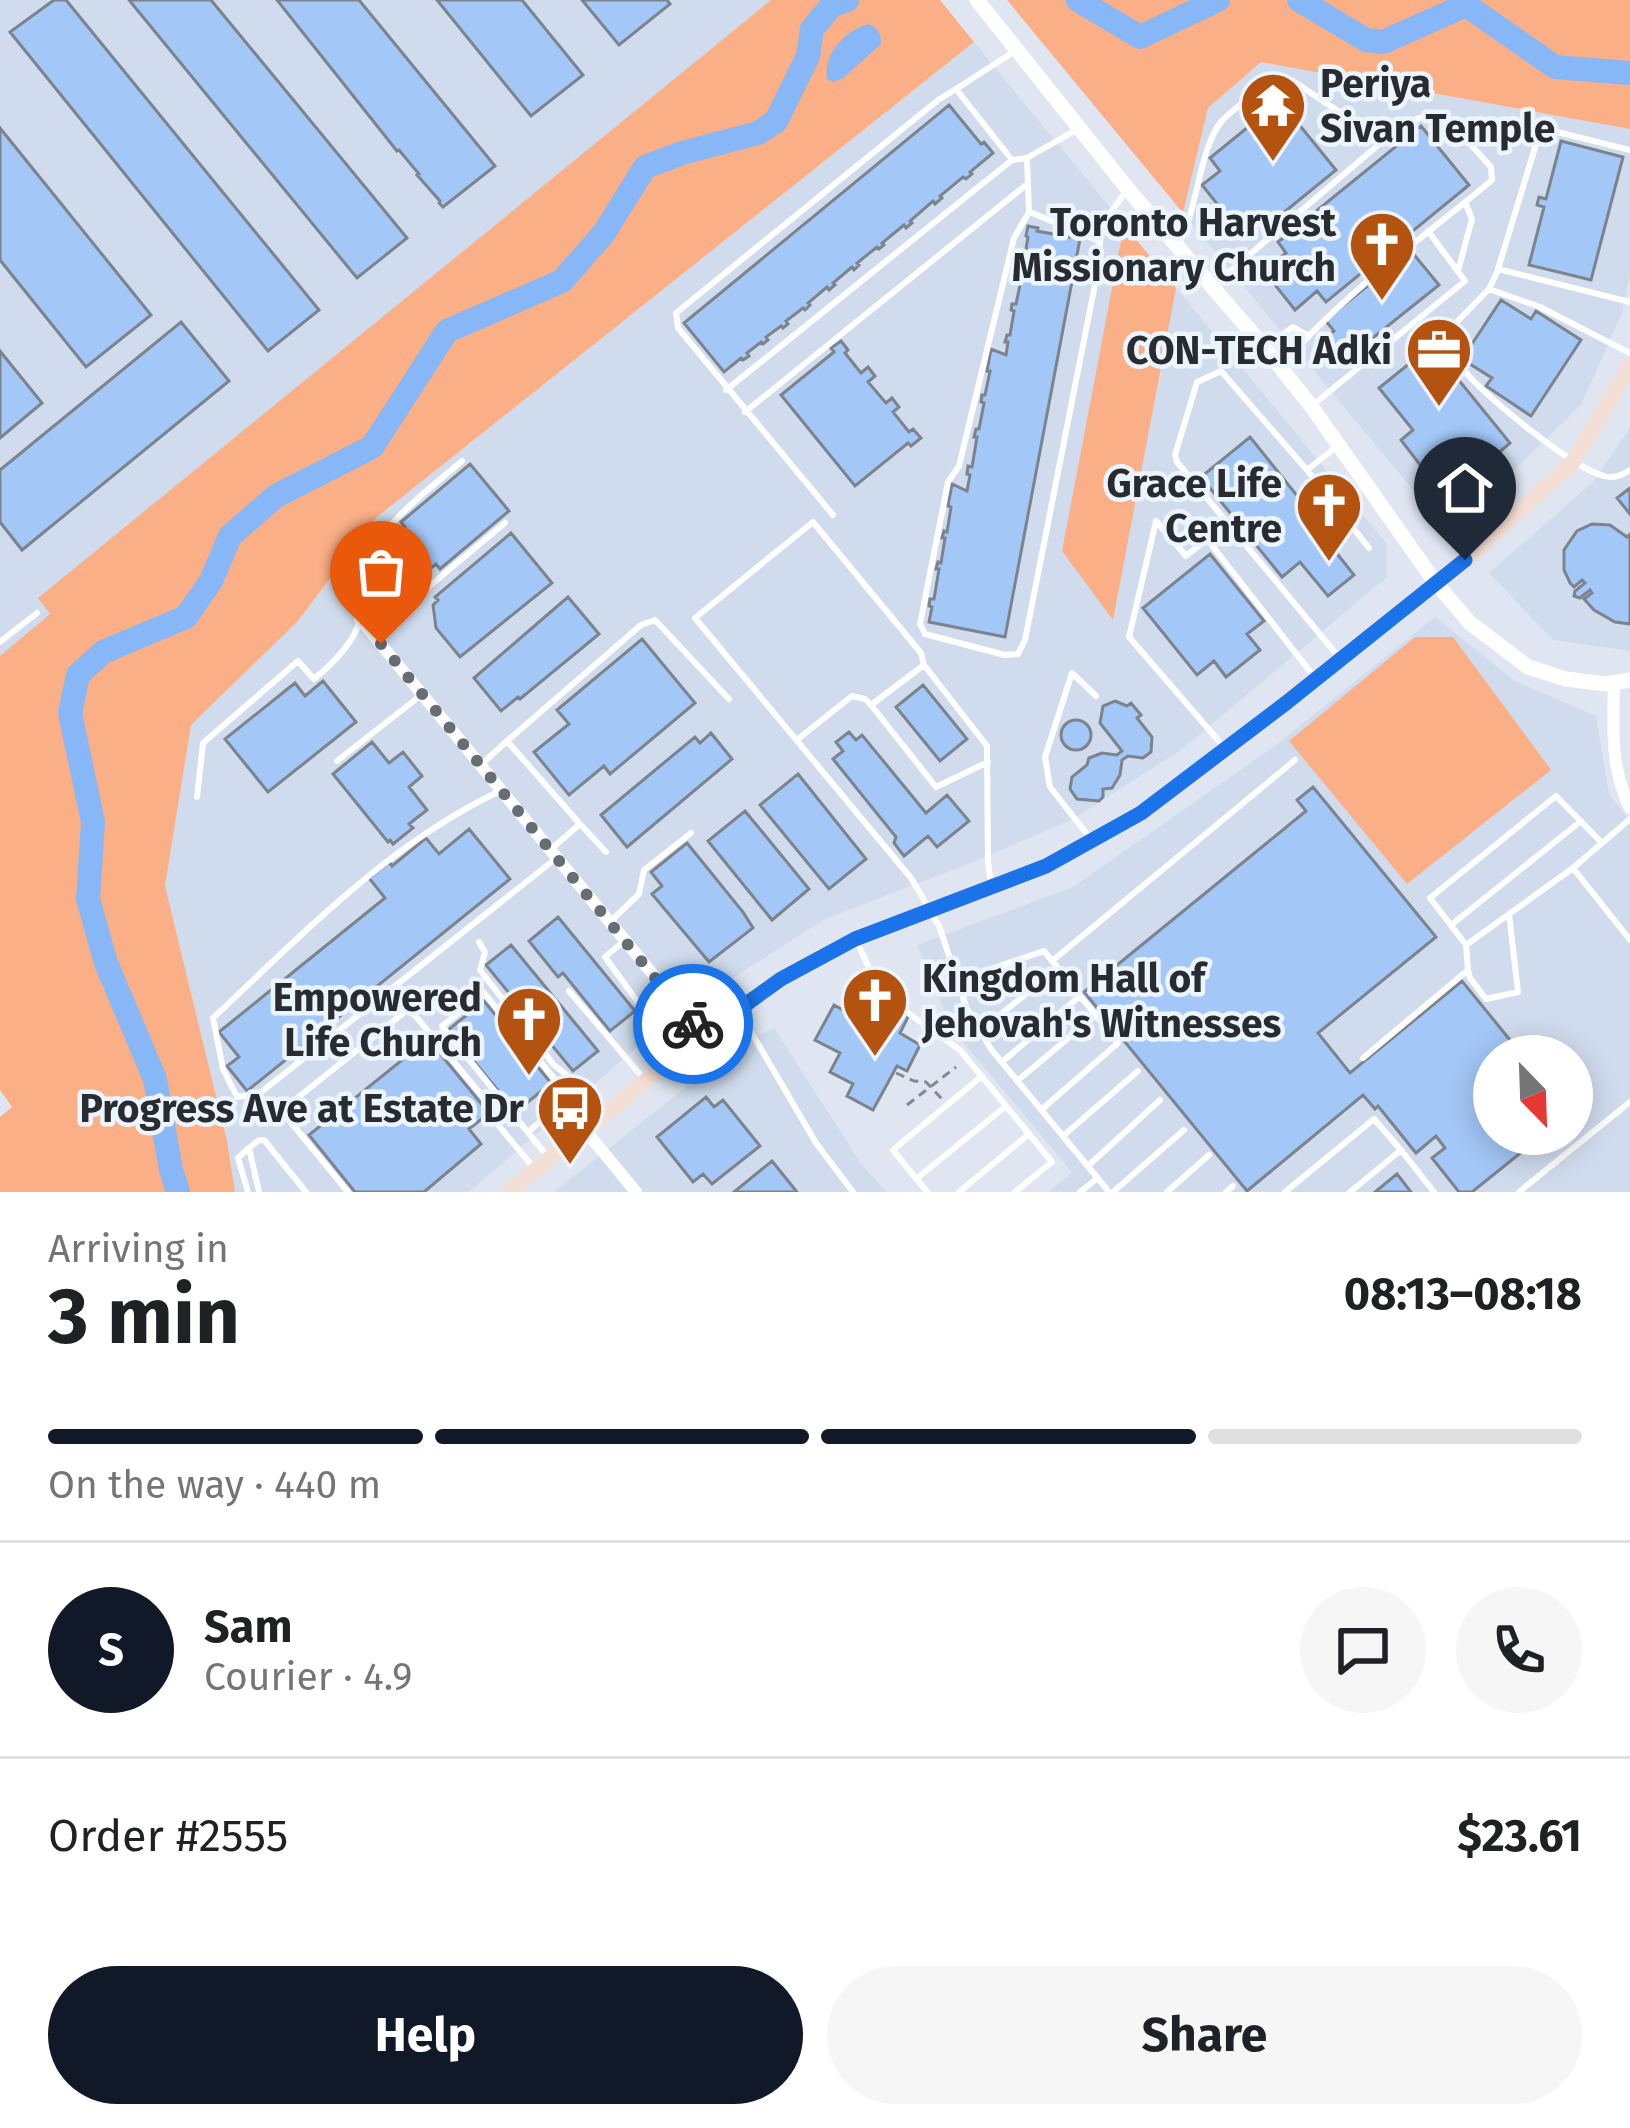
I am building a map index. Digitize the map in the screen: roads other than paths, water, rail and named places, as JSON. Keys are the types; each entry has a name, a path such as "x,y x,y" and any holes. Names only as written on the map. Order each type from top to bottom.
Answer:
{"main road":[{"path":"508,1192 677,1055 781,979 855,939 1046,866 1141,813 1465,560 1573,462 1630,365"}],"street":[{"path":"977,0 1127,188 1265,347 1470,622 1528,667 1566,679 1622,682 1615,764 1630,808"},
{"path":"360,619 703,1035"},
{"path":"584,1130 636,1192"}],"lane":[{"path":"833,515 726,390 678,328 676,314 920,114 1017,50"},
{"path":"1177,246 1189,225 1219,124 1275,79 1293,81 1383,141"},
{"path":"956,89 1012,160"},
{"path":"1213,286 1412,120 1430,113 1444,115 1491,167 1492,180 1368,278 1306,334 1280,367"},
{"path":"726,390 1012,160 1027,158 1079,128"},
{"path":"1630,150 1541,128 1489,289 1443,336 1464,371 1494,401 1573,462 1602,476 1630,470"},
{"path":"1027,158 1029,212 1014,238 959,466 948,482 920,624 925,634 1005,655 1018,653 1025,640 1099,264 1101,226 1127,188"},
{"path":"745,412 1026,185"},
{"path":"1457,271 1472,219 1466,202"},
{"path":"1029,212 1099,241"},
{"path":"1311,406 1465,281 1427,231"},
{"path":"1498,269 1630,302"},
{"path":"1489,289 1540,307 1630,353"},
{"path":"1265,347 1294,327 1306,334"},
{"path":"1341,660 1177,462 1175,455 1197,382 1221,370 1369,548"},
{"path":"1307,470 1339,445"},
{"path":"197,797 203,743 298,662 314,679 338,659 360,619 357,579 380,535 462,461"},
{"path":"1226,750 1129,637 1156,521 1186,556 1207,539 1316,680"},
{"path":"991,889 987,746 924,664 921,653 813,522 695,618 900,865 931,910 967,1010 980,1031 1097,1178 1111,1192 1184,1130"},
{"path":"360,619 400,605 426,589 505,523"},
{"path":"0,642 37,613"},
{"path":"481,765 641,625 655,620 729,699"},
{"path":"872,705 924,664"},
{"path":"1093,841 1050,788 1045,757 1072,673 1096,696"},
{"path":"337,761 422,694"},
{"path":"798,739 853,696 872,705 936,787 988,762"},
{"path":"507,741 606,852"},
{"path":"980,1031 1295,760"},
{"path":"502,790 462,809 365,876 213,1018 223,1069 237,1097 260,1093 554,854 580,824"},
{"path":"1509,913 1518,992 1486,999 1470,978 1466,945 1430,898 1556,796 1602,843"},
{"path":"1466,945 1573,868 1630,819"},
{"path":"1450,925 1581,821"},
{"path":"610,922 639,894 644,870 691,833"},
{"path":"1573,868 1630,940"},
{"path":"855,939 886,998 961,1050 1052,1162 1015,1192"},
{"path":"625,941 604,956 677,1055"},
{"path":"479,942 485,952 480,970 554,1065 604,1115"},
{"path":"958,980 1044,951 1118,1043 1041,1110"},
{"path":"1363,1058 1468,970"},
{"path":"569,991 646,1081"},
{"path":"543,1164 528,1132 442,1026 484,993 561,1087 561,1104 584,1130"},
{"path":"1002,1063 1080,996"},
{"path":"738,1010 816,1143 854,1192"},
{"path":"348,1192 284,1114 286,1107 406,1011 413,1013 499,1116 499,1126 543,1164"},
{"path":"1017,1081 1096,1015"},
{"path":"1063,1136 1138,1071"},
{"path":"927,1192 893,1150 982,1076"},
{"path":"1088,1166 1160,1100"},
{"path":"1520,1192 1630,1102"},
{"path":"528,1132 561,1104"},
{"path":"916,1179 1006,1106"},
{"path":"1285,1192 1375,1119 1434,1192"},
{"path":"959,1192 1030,1134"},
{"path":"248,1192 238,1158 259,1140 264,1140 306,1192"},
{"path":"249,1148 259,1192"},
{"path":"1350,1192 1401,1150"},
{"path":"1167,1192 1209,1155"},
{"path":"1080,1192 1097,1178"}],"water":[{"path":"868,24 878,31 881,44 843,78 827,79 828,60 837,44"}],"waterway":[{"path":"178,1192 155,1079 106,963 88,899 93,822 70,713 78,675 103,652 186,617 211,581 230,536 276,496 372,447 447,331 562,281 604,233 645,167 758,133 776,121 808,56 812,29 832,5 847,0"},
{"path":"1078,0 1140,37 1218,0"},
{"path":"1299,0 1366,40 1383,42 1466,5 1555,67 1630,73"}],"place":[{"name":"Periya Sivan Temple","path":"1273,164"},
{"name":"Toronto Harvest Missionary Church","path":"1382,303"},
{"name":"CON-TECH Adki","path":"1439,409"},
{"name":"Grace Life Centre","path":"1329,564"},
{"name":"Kingdom Hall of Jehovah's Witnesses","path":"875,1059"},
{"name":"Empowered Life Church","path":"529,1078"},
{"name":"Progress Ave at Estate Dr","path":"570,1167"}]}
